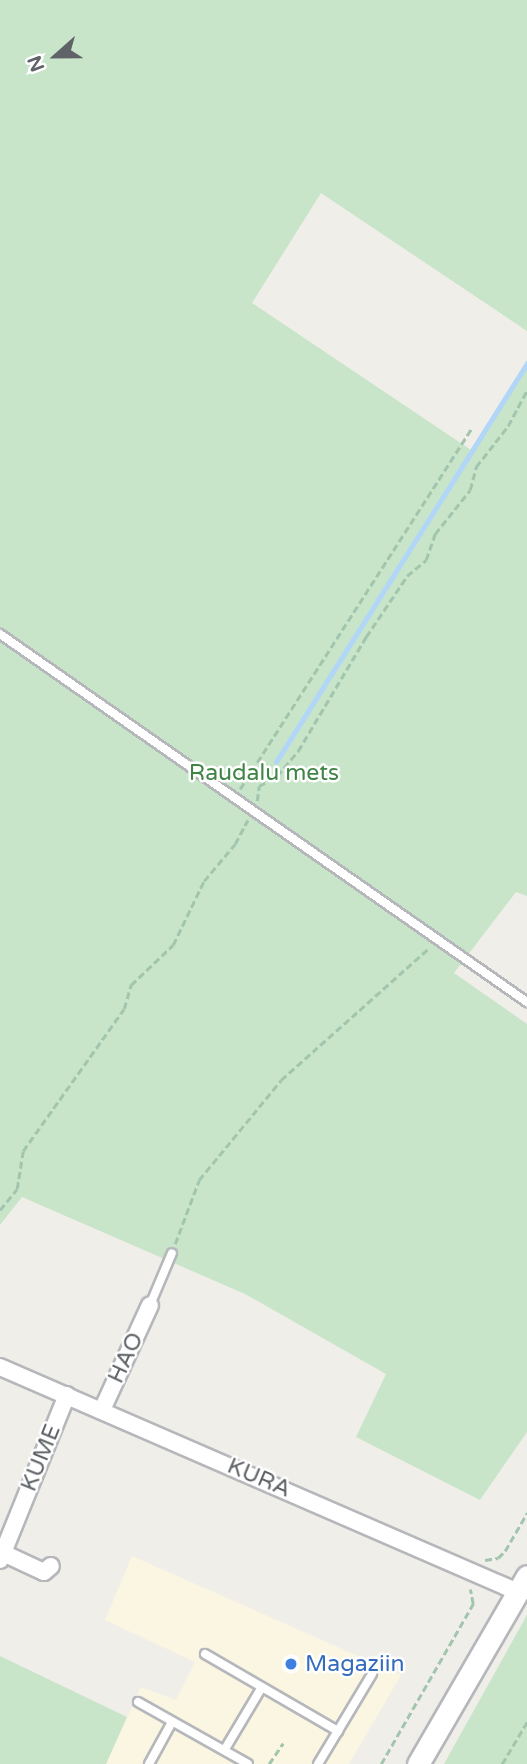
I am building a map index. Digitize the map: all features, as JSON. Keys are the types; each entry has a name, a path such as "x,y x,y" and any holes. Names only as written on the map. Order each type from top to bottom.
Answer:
{"main road":[{"path":"418,1764 522,1584"}],"street":[{"name":"HAO","path":"102,1410 150,1305"},
{"name":"KURA","path":"0,1367 466,1569 522,1584"},
{"name":"KUME","path":"1,1557 67,1395"},
{"path":"1,1557 44,1572 51,1566"}],"lane":[{"path":"0,634 237,795 527,1002"},
{"path":"150,1305 172,1253"},
{"path":"205,1654 338,1731"},
{"path":"318,1764 372,1674"},
{"path":"225,1749 262,1686"},
{"path":"138,1702 248,1764"},
{"path":"149,1764 173,1722"}],"path":[{"path":"0,1210 17,1189 23,1151 124,1009 131,985 173,945 204,881 235,844 254,807 259,786 277,776 299,751 366,637 407,576 426,560 435,534 470,490 475,467 508,426 527,391"},
{"path":"237,795 471,428"},
{"path":"172,1253 200,1180 281,1080 374,993 440,940"},
{"path":"381,1764 473,1604 464,1579 466,1569 476,1559 498,1558 527,1513"},
{"path":"502,1764 527,1722"},
{"path":"269,1764 283,1743"}],"shaded area":[{"path":"132,1556 401,1675 349,1764 106,1764 141,1687 176,1700 195,1662 105,1620"}],"green space":[{"name":"Raudalu mets","path":"0,0 527,0 527,331 321,193 252,303 471,450 527,365 527,896 516,892 454,973 527,1024 527,1432 480,1500 356,1437 386,1374 245,1294 22,1197 0,1225"},
{"path":"527,1615 527,1764 444,1764"},
{"path":"0,1656 127,1717 106,1764 0,1764"}],"waterway":[{"path":"276,762 527,364"}],"place":[{"name":"Magaziin","path":"291,1664"}]}
